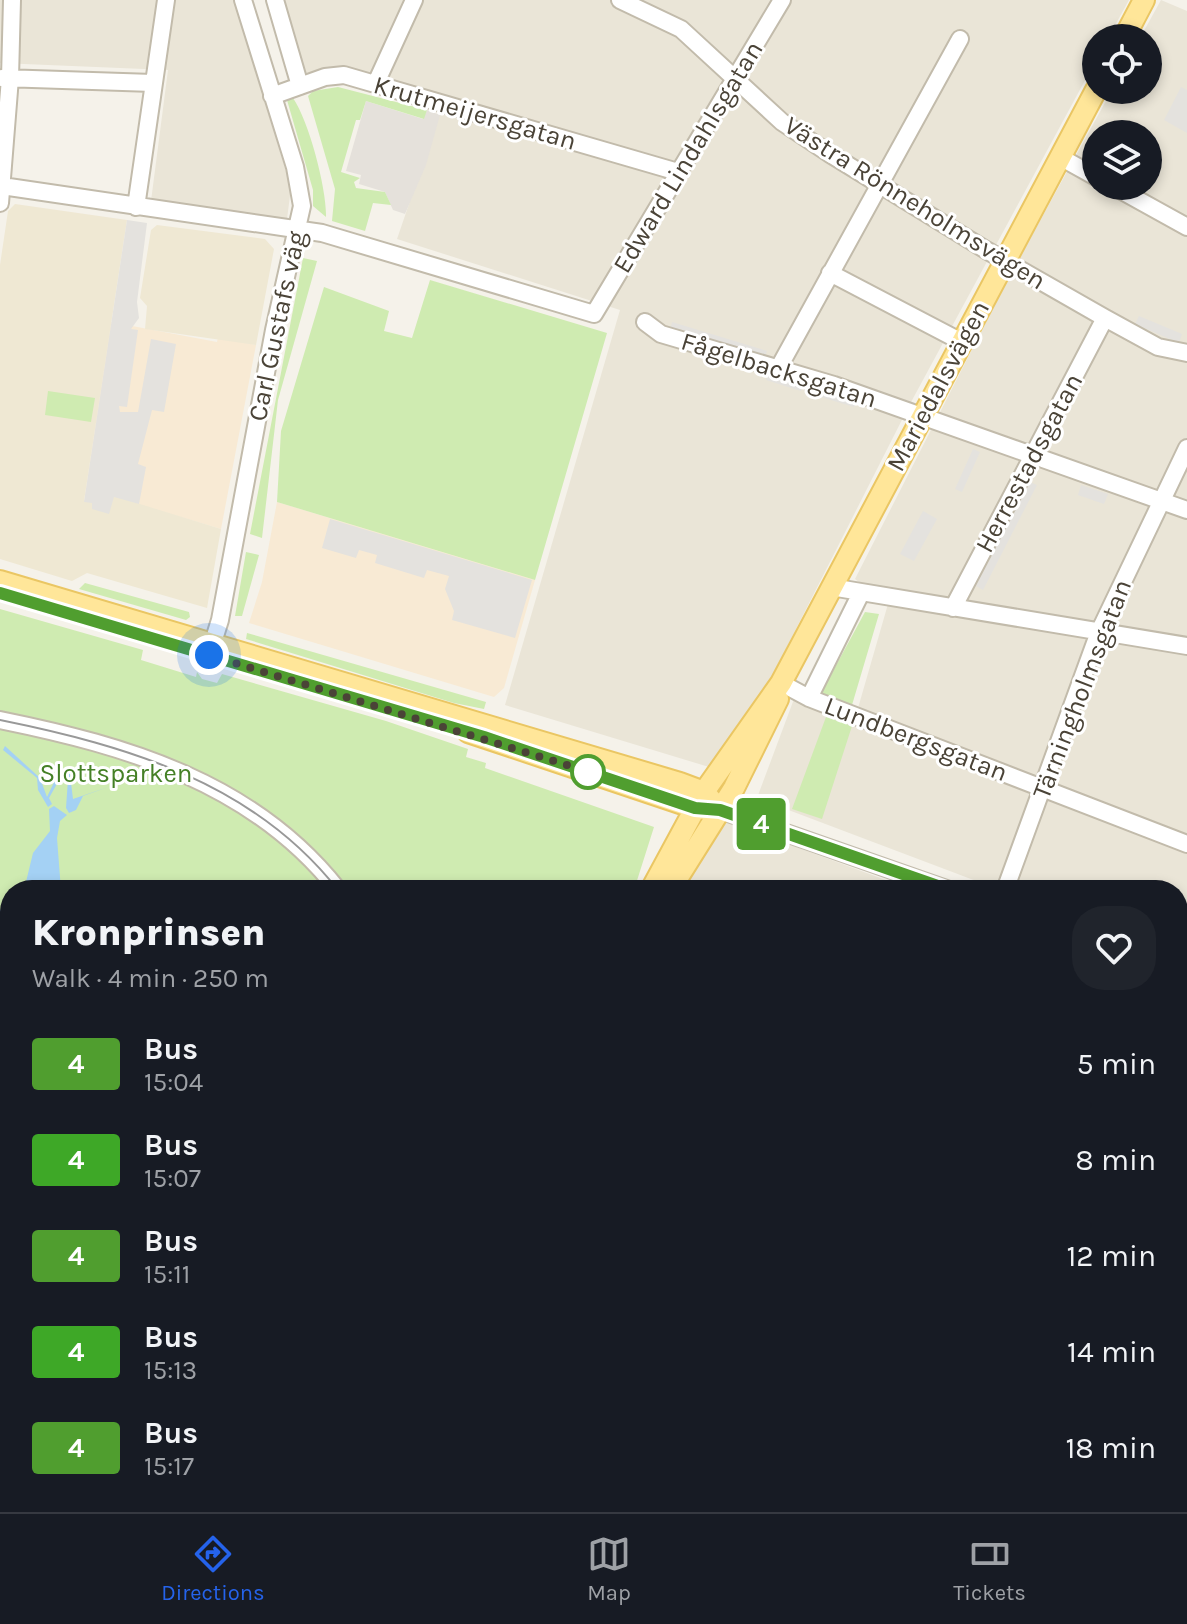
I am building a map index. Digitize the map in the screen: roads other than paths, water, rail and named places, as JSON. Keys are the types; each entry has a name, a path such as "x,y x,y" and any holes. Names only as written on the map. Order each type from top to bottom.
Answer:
{"main road":[{"path":"1131,24 1144,0"},
{"name":"Mariedalsvägen","path":"656,880 699,800 781,683 1088,104"},
{"path":"0,581 699,800 720,810"},
{"path":"0,593 211,649"},
{"name":"Mariedalsvägen","path":"676,880 720,810 776,707 781,683"}],"street":[{"path":"12,0 5,78 1,195 136,207 297,229"},
{"path":"136,207 166,0"},
{"name":"Carl Gustafs väg","path":"211,649 302,206 300,190 243,0"},
{"path":"275,0 300,86"},
{"path":"376,83 414,0"},
{"name":"Västra Rönneholmsvägen","path":"620,0 681,29 782,122 881,184 1105,318 1158,347 1187,353"},
{"name":"Edward Lindahlsgatan","path":"297,229 336,236 594,314 782,0"},
{"path":"778,369 960,39"},
{"name":"Krutmeijersgatan","path":"272,96 344,75 678,172"},
{"path":"5,78 153,83"},
{"path":"1060,157 1082,169"},
{"path":"1138,200 1187,227"},
{"path":"830,273 960,341"},
{"name":"Herrestadsgatan","path":"953,608 1105,318"},
{"name":"Fågelbacksgatan","path":"645,322 661,334 922,415 1187,510"},
{"name":"Tärningholmsgatan","path":"1009,880 1099,632 1187,448"},
{"path":"831,587 1187,646"},
{"path":"809,698 861,593"},
{"name":"Lundbergsgatan","path":"781,683 809,698 1187,844"},
{"path":"0,720 131,753 207,782 281,830 328,880"},
{"path":"720,810 920,880"}],"water":[{"path":"5,746 40,778 47,797 56,778 69,767 73,799 111,786 83,796 76,810 69,813 66,808 68,779 62,775 49,798 52,804 48,807 38,790 37,778 3,750"},
{"path":"54,806 67,815 60,821 57,838 60,880 26,880 33,853 50,831 49,809"}],"tram line":[{"path":"0,720 95,742 186,775 228,796 268,822 305,853 329,880"}],"park label":[{"name":"Slottsparken","path":"116,773"}]}
